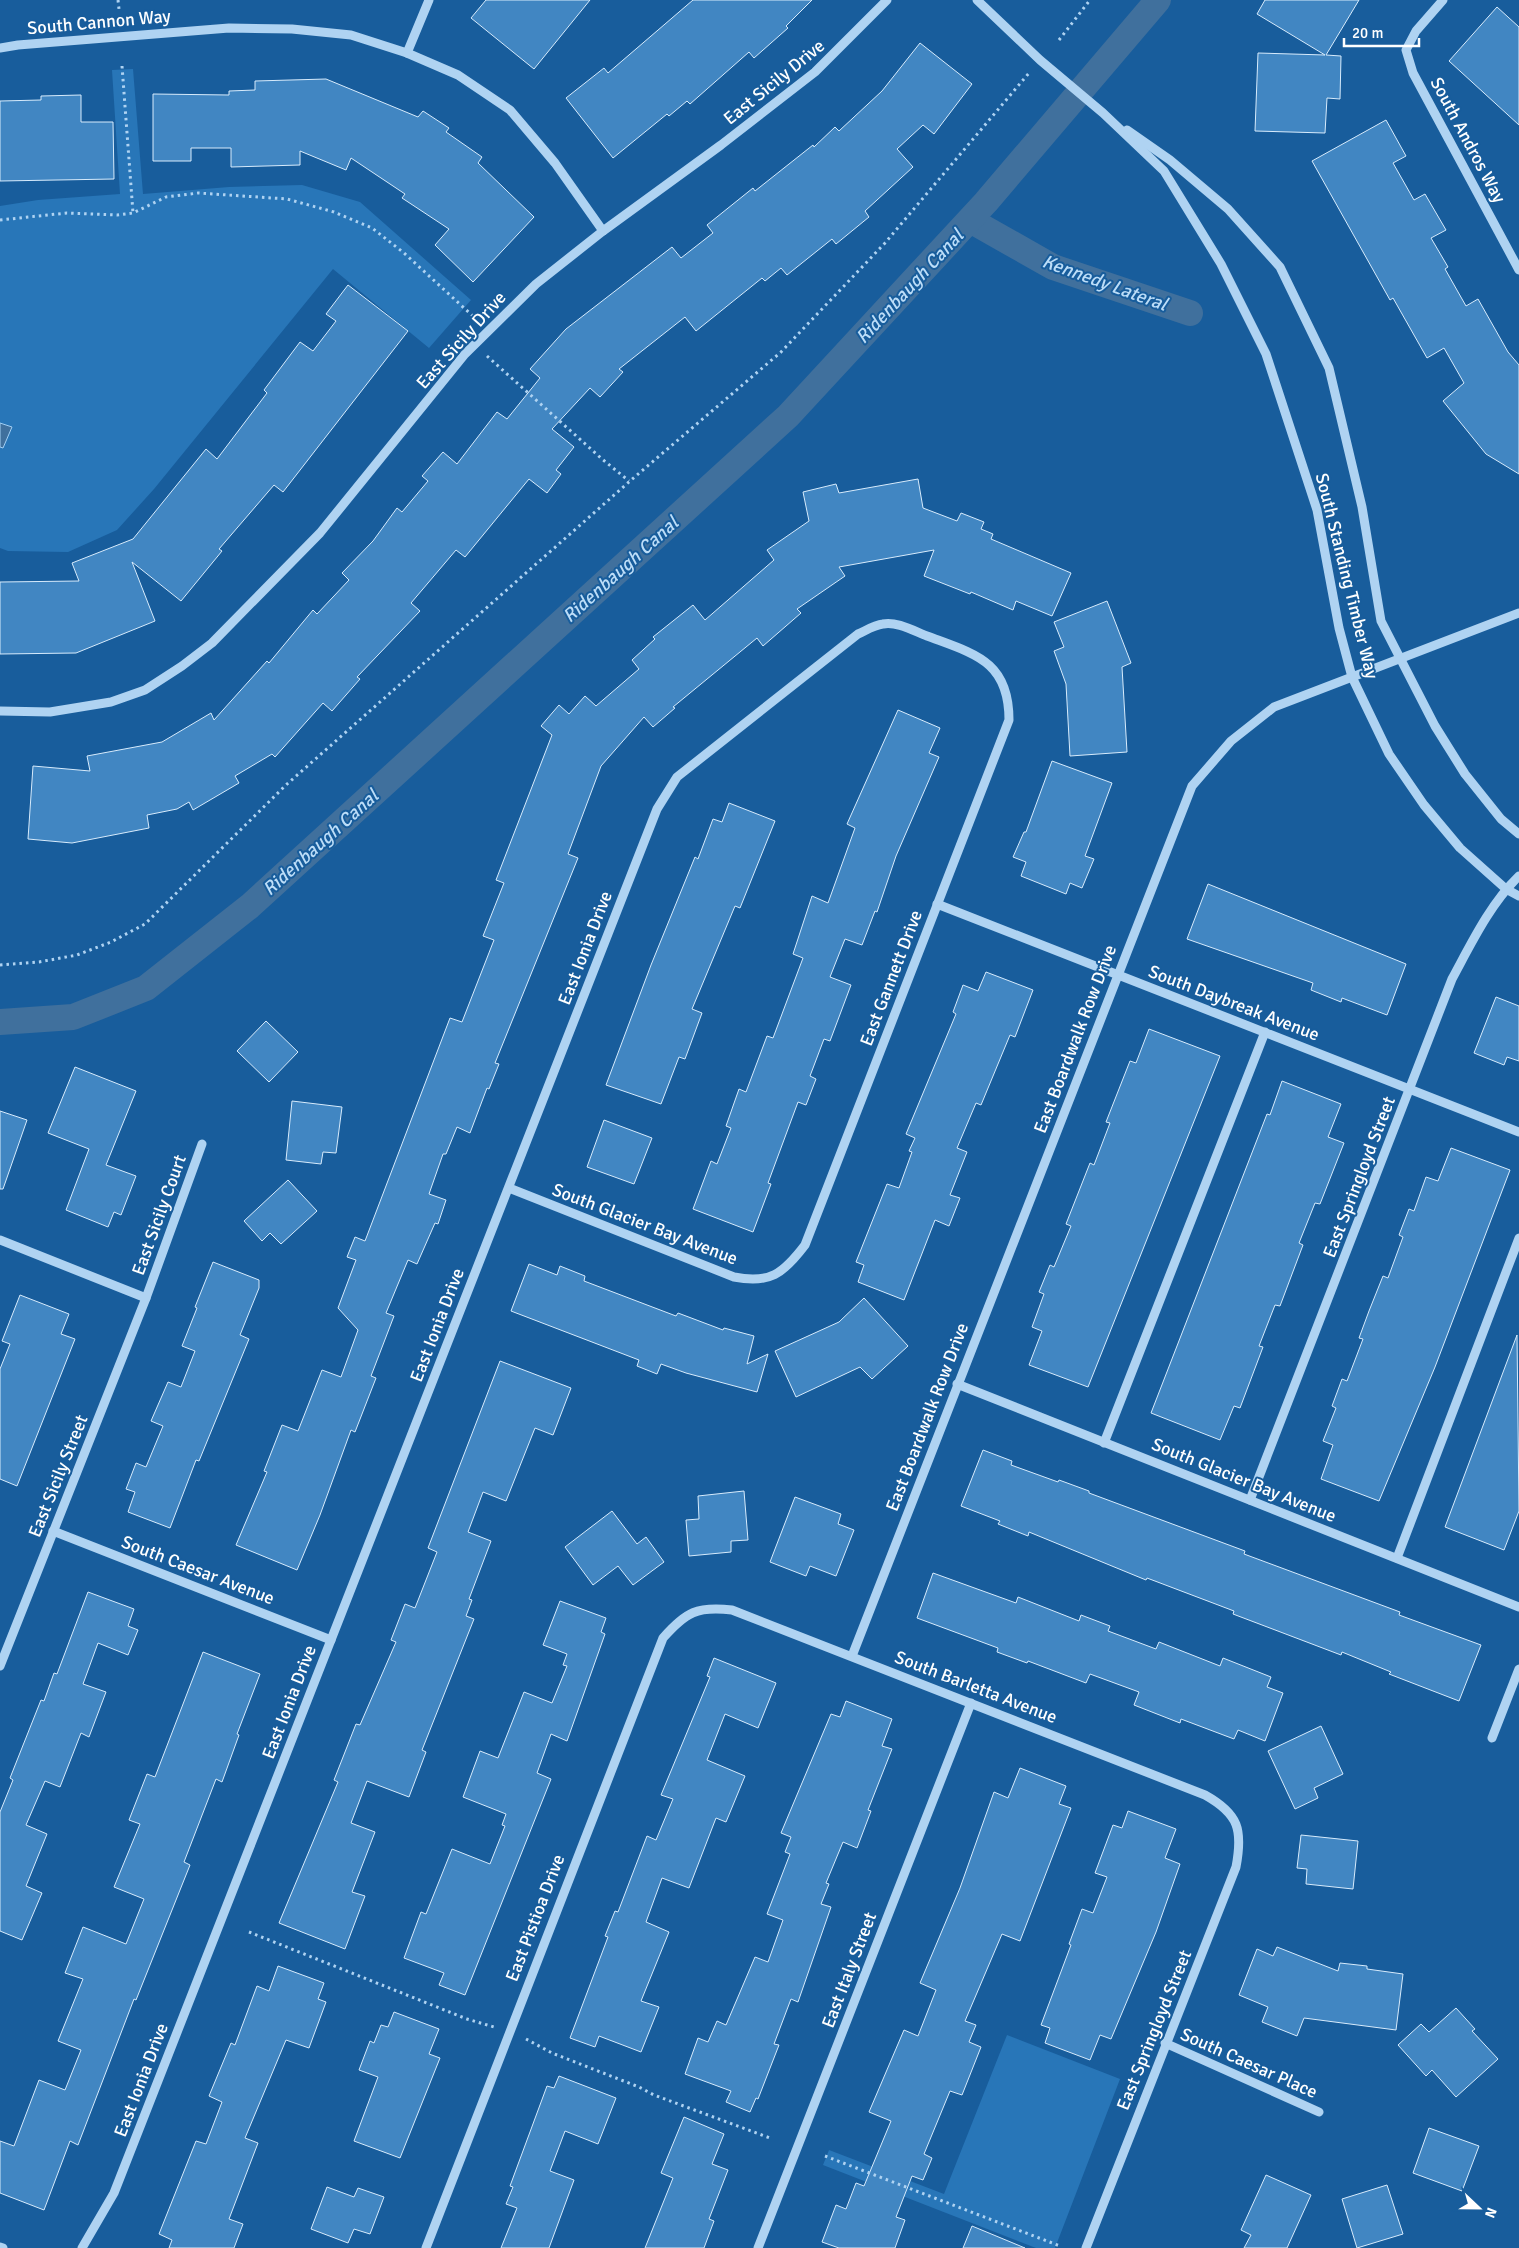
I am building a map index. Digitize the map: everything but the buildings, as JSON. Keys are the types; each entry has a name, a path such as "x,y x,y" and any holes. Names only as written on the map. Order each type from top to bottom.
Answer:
{"street":[{"path":"407,53 429,0"},
{"name":"East Sicily Drive","path":"0,710 50,712 111,702 145,690 182,666 212,643 320,533 481,337 536,284 603,231 721,145 816,72 887,0"},
{"name":"South Standing Timber Way","path":"977,0 1051,70 1103,113 1164,171 1220,264 1266,354 1317,510 1339,628 1352,677 1389,754 1424,805 1460,848 1506,889 1519,896"},
{"name":"South Andros Way","path":"1444,0 1416,31 1406,50 1413,73 1519,270"},
{"name":"South Cannon Way","path":"0,48 18,45 247,28 292,29 351,35 407,53 458,75 510,110 555,163 603,231"},
{"name":"South Standing Timber Way","path":"1103,113 1170,160 1220,203 1280,267 1329,368 1362,507 1381,621 1435,726 1465,774 1501,819 1519,834"},
{"name":"East Boardwalk Row Drive","path":"852,1656 1192,786 1232,741 1274,707 1519,613"},
{"name":"East Ionia Drive","path":"82,2248 114,2193 657,809 677,777 858,634 884,624 904,627 973,654 988,664 1000,678"},
{"name":"East Gannett Drive","path":"772,1278 791,1264 805,1245 1009,720 1009,698 1000,678"},
{"name":"East Springloyd Street","path":"1250,1500 1452,979 1506,889 1519,876"},
{"name":"South Daybreak Avenue","path":"938,904 1519,1132"},
{"path":"1104,1443 1265,1032"},
{"name":"East Sicily Court","path":"146,1298 202,1144"},
{"name":"South Glacier Bay Avenue","path":"508,1188 734,1277 752,1280 772,1278"},
{"path":"1397,1558 1519,1238"},
{"path":"0,1240 146,1298"},
{"name":"East Sicily Street","path":"0,1666 146,1298"},
{"name":"South Glacier Bay Avenue","path":"957,1384 1519,1607"},
{"name":"South Caesar Avenue","path":"53,1531 331,1640"},
{"name":"South Barletta Avenue","path":"693,1611 713,1608 732,1610 852,1656 1205,1795 1223,1805 1235,1822"},
{"name":"East Pistioa Drive","path":"426,2248 663,1638 677,1622 693,1611"},
{"path":"1492,1738 1519,1668"},
{"name":"East Italy Street","path":"758,2248 971,1703"},
{"name":"East Springloyd Street","path":"1086,2248 1165,2043 1236,1867 1240,1843 1235,1822"},
{"name":"South Caesar Place","path":"1165,2043 1319,2112"}],"path":[{"path":"118,0 119,9"},
{"path":"1059,40 1090,0"},
{"path":"122,66 133,213"},
{"path":"0,965 39,962 77,955 111,942 145,924 286,785 630,481 781,352 885,243 1030,72"},
{"path":"0,220 67,213 117,216 133,213 166,197 198,193 286,199 334,212 372,228 404,252 475,318"},
{"path":"487,356 630,481"},
{"path":"825,2156 1060,2246"}],"shaded area":[{"path":"133,69 143,194 229,187 302,185 360,202 471,300 429,348 333,269 154,489 117,530 68,552 8,551 0,548 0,206 38,200 120,194 112,70"},
{"path":"0,423 12,427 3,448 0,447"},
{"path":"1007,2035 1120,2079 1055,2248 1036,2248 823,2165 829,2150 944,2194"}],"waterway":[{"name":"Ridenbaugh Canal","path":"0,1022 73,1017 146,988 250,906 788,416 986,202 1158,0"},
{"name":"Kennedy Lateral","path":"970,220 1053,267 1190,313"}]}
